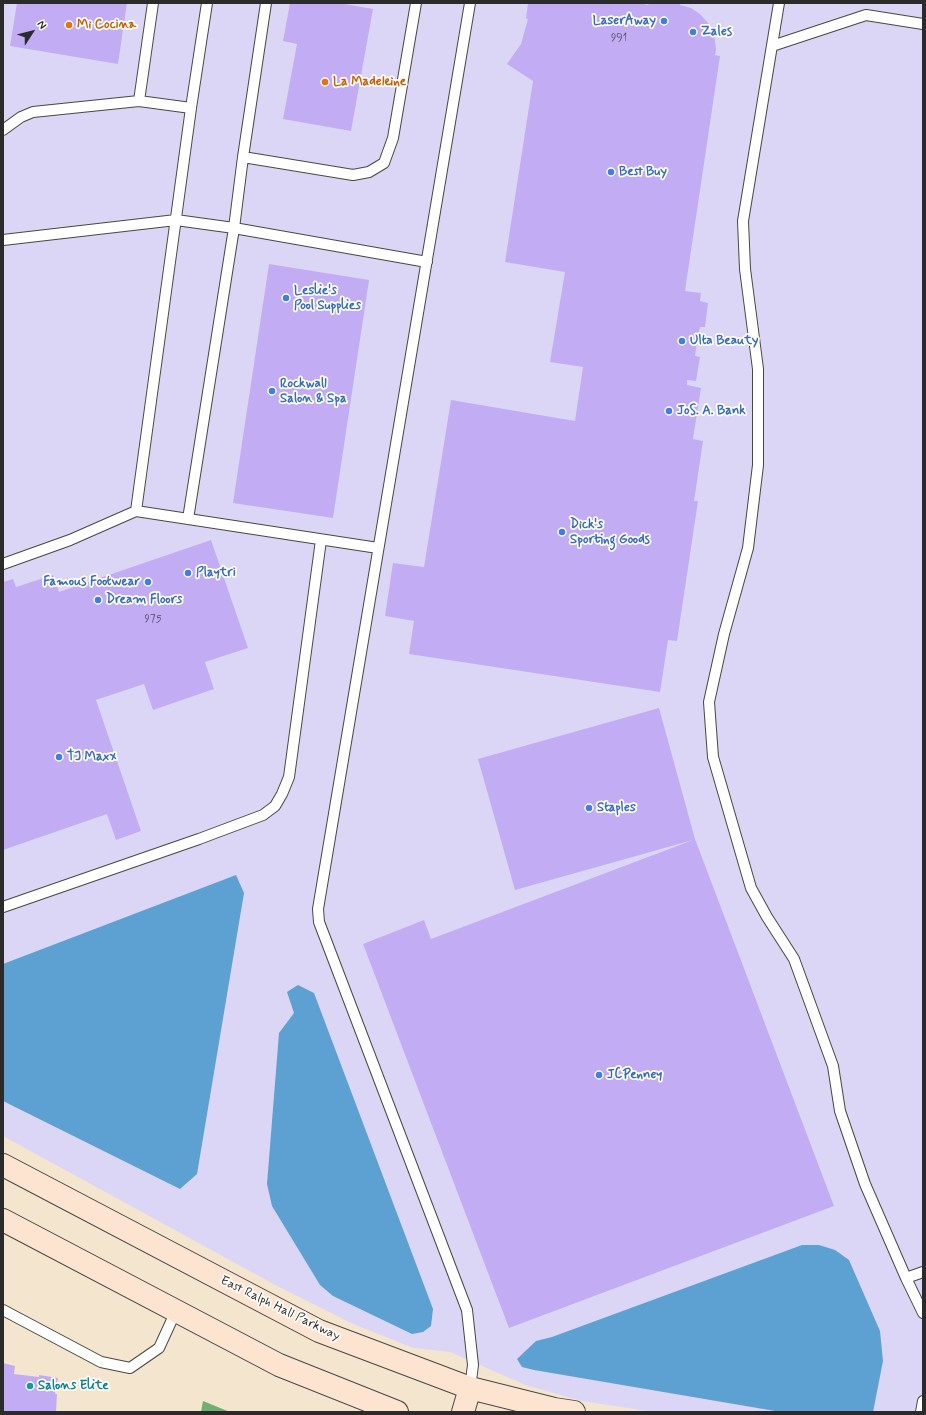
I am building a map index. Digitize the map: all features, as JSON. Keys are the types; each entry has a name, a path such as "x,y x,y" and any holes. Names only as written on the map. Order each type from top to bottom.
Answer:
{"main road":[{"name":"East Ralph Hall Parkway","path":"3,1165 319,1331 470,1388 554,1409 574,1412"},
{"path":"3,1220 278,1365 397,1412"},
{"path":"463,1412 470,1388"}],"lane":[{"path":"138,101 153,3"},
{"path":"136,511 191,108 207,3"},
{"path":"188,519 234,228 266,3"},
{"path":"243,157 353,175 368,172 384,163 394,138 416,3"},
{"path":"470,3 318,909 319,922 467,1310 473,1365 470,1388"},
{"path":"779,3 743,221 745,269 758,369 758,465 748,548 724,634 709,702 713,757 751,888 767,917 794,959 833,1066 840,1111 865,1184 923,1314"},
{"path":"772,46 866,15 923,24"},
{"path":"3,130 21,117 33,112 138,101 191,108"},
{"path":"3,240 176,220 234,228 427,262"},
{"path":"3,564 70,540 136,511 378,548"},
{"path":"3,907 199,839 263,815 275,806 289,777 321,540"},
{"path":"906,1278 923,1272"},
{"path":"3,1310 102,1362 130,1368 159,1348 176,1311"},
{"path":"921,1412 923,1400"}],"shaded area":[{"path":"3,3 923,3 923,1412 653,1412 582,1401 525,1385 450,1352 413,1348 353,1324 277,1286 3,1136"}],"green space":[{"path":"203,1401 230,1412 201,1412"}],"water":[{"path":"236,875 244,893 197,1174 180,1189 3,1101 3,964"},
{"path":"298,985 314,993 433,1309 431,1326 423,1332 412,1334 333,1296 320,1285 272,1206 267,1184 279,1033 294,1013 287,992"},
{"path":"802,1245 819,1245 835,1250 849,1260 880,1331 883,1361 873,1412 781,1412 534,1370 522,1367 517,1359 536,1341 552,1337"}],"building":[{"name":"Mi Cocina","path":"17,3 127,3 118,64 10,46"},
{"name":"La Madeleine","path":"290,3 339,3 373,9 351,131 283,119 297,44 283,41"},
{"path":"528,3 638,3 648,5 649,3 681,3 680,5 691,8 700,14 708,23 714,34 716,49 715,55 720,56 685,291 701,293 700,301 708,303 705,327 700,327 697,342 695,356 700,357 696,381 687,380 687,385 701,388 693,439 703,441 694,501 698,501 677,641 668,640 660,692 409,654 414,621 385,616 393,563 424,567 451,400 575,421 583,367 550,362 565,272 505,262 533,81 507,64 521,44 528,19 526,19"},
{"path":"269,264 369,280 333,518 233,503"},
{"path":"211,540 248,648 205,662 214,689 153,710 144,684 96,700 141,831 116,840 107,814 3,850 3,582 13,579 16,587 53,575 59,592"},
{"name":"JCPenney","path":"659,708 695,839 834,1206 509,1328 363,944 424,920 431,939 693,840 515,890 478,759"},
{"name":"Salons Elite","path":"3,1363 15,1366 14,1374 39,1377 39,1375 58,1378 55,1394 57,1394 56,1412 3,1412"}],"place":[{"name":"LaserAway","path":"664,21"},
{"name":"Mi Cocina","path":"69,25"},
{"name":"Zales","path":"693,32"},
{"name":"La Madeleine","path":"325,82"},
{"name":"Best Buy","path":"611,172"},
{"name":"Leslie's Pool Supplies","path":"286,298"},
{"name":"Ulta Beauty","path":"682,341"},
{"name":"Rockwall Salon & Spa","path":"272,391"},
{"name":"JoS. A. Bank","path":"669,411"},
{"name":"Dick's Sporting Goods","path":"562,532"},
{"name":"Playtri","path":"188,573"},
{"name":"Famous Footwear","path":"148,582"},
{"name":"Dream Floors","path":"98,600"},
{"name":"TJ Maxx","path":"59,757"},
{"name":"Staples","path":"589,808"},
{"name":"JCPenney","path":"599,1075"},
{"name":"Salons Elite","path":"30,1386"}]}
